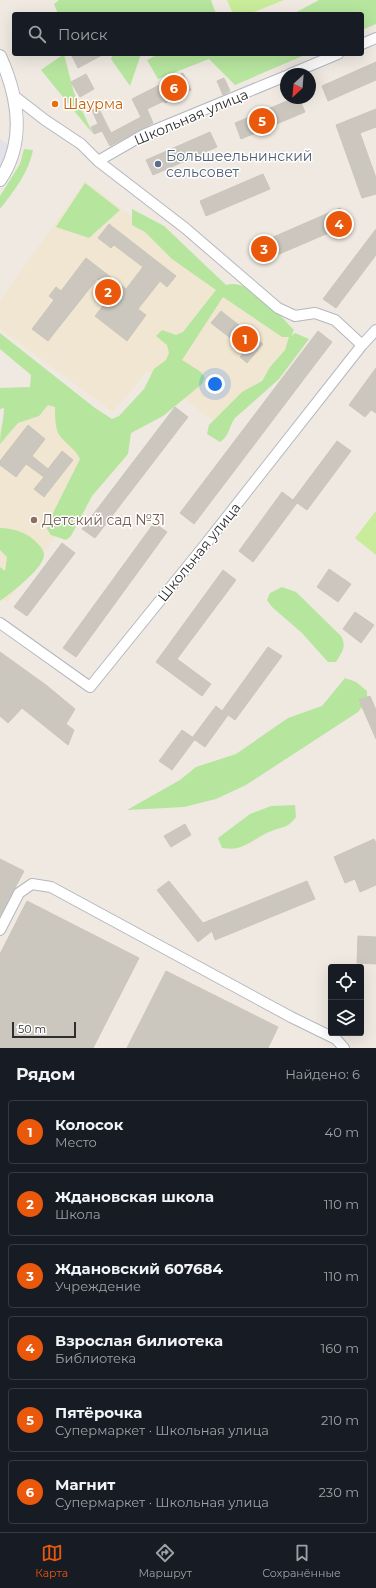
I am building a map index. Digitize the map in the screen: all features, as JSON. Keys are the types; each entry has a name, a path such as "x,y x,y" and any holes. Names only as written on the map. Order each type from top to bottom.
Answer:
{"street":[{"path":"364,43 376,38"},
{"path":"0,56 14,96 18,129 16,142 10,161 0,180"},
{"path":"304,68 333,56"},
{"name":"Школьная улица","path":"98,161 145,134 280,78"},
{"path":"14,96 80,144 98,161 185,228 278,308 295,316 315,313 335,320 362,345"},
{"name":"Школьная улица","path":"0,623 90,687 204,546 362,345 376,330"},
{"path":"0,930 19,893 32,884 51,887 291,1017 336,1039 344,1048"}],"shaded area":[{"path":"0,139 10,146 0,166"},
{"path":"85,181 218,283 294,338 222,427 147,371 113,412 0,329 0,301"},
{"name":"Детский сад №31","path":"36,378 124,444 7,602 0,597 0,426"}],"green space":[{"path":"59,0 211,0 215,12 57,12 54,4"},
{"path":"227,0 284,0 254,12 232,12"},
{"path":"319,0 376,0 376,24 364,29 364,12 297,12"},
{"path":"61,56 65,56 74,93 93,134 41,70"},
{"path":"112,56 140,56 130,86 111,59"},
{"path":"155,56 302,56 235,85 209,59 158,79 147,60"},
{"path":"24,149 33,150 28,166 16,188 0,209 0,196 20,164"},
{"path":"85,183 120,210 89,238 56,227"},
{"path":"132,209 164,226 226,285 235,284 245,287 263,299 294,330 291,336 295,333 309,339 279,379 235,418 227,434 220,442 207,434 209,425 242,392 262,381 270,367 285,350 289,337 282,337 223,297 182,360 201,372 205,378 202,384 163,416 131,433 128,454 92,496 71,536 66,540 51,535 47,529 52,515 80,459 75,451 59,434 55,418 55,407 48,405 39,416 18,423 0,444 4,408 0,409 0,388 30,387 31,375 0,349 0,333 95,408 112,419 119,416 144,389 154,369 166,360 169,353 167,345 156,336 162,330 176,335 183,332 216,290 172,259 145,232 132,225"},
{"path":"376,511 376,555 355,538"},
{"path":"0,528 13,530 31,537 43,551 44,555 39,567 18,587 0,601 0,567 5,571 7,557 0,550"},
{"path":"282,587 296,592 341,636 344,646 336,662 328,662 302,633 272,607 267,600 270,593"},
{"path":"345,678 356,682 367,691 367,701 358,712 246,785 216,799 184,807 127,810 180,780 196,767 236,754 288,718 322,706"},
{"path":"295,805 296,817 286,826 269,832 241,847 229,849 222,848 218,838 250,814 271,806"}],"building":[{"path":"72,56 100,56 78,68"},
{"path":"376,62 376,80 328,101 322,86"},
{"path":"183,73 191,90 165,103 164,101 147,109 153,123 110,146 102,131 94,134 91,127 98,124 92,110 98,107 111,133 141,117 132,99"},
{"path":"86,74 94,89 80,97 71,82"},
{"path":"224,78 230,91 223,95 217,81"},
{"path":"280,104 302,104 305,112 241,139 235,123"},
{"path":"376,109 376,127 360,133 376,178 376,194 362,198 336,125"},
{"path":"210,132 217,147 153,175 146,160"},
{"path":"263,174 270,189 206,216 200,201"},
{"path":"340,208 347,225 263,261 255,245"},
{"path":"109,224 176,276 167,287 160,281 138,309 146,315 127,341 95,316 114,292 97,279 48,341 32,329 54,300 49,296 56,287 61,291 86,258 126,289 143,267 114,245 111,248 98,238"},
{"path":"376,229 376,255 336,308 323,299"},
{"path":"221,311 263,344 247,363 240,357 246,350 211,323"},
{"path":"318,331 332,342 194,524 180,513"},
{"path":"376,368 376,413 371,410 365,417 349,405"},
{"path":"175,407 188,417 95,538 82,529"},
{"path":"28,425 45,439 32,456 48,469 62,451 73,460 44,497 34,489 44,477 26,464 16,477 0,465 0,461"},
{"path":"337,441 351,451 307,510 293,500"},
{"path":"282,492 297,503 253,562 239,551"},
{"path":"154,523 167,532 76,657 63,648"},
{"path":"62,543 75,553 27,616 14,607"},
{"path":"329,569 351,584 338,602 317,587"},
{"path":"223,570 236,580 177,659 211,684 202,696 156,662"},
{"path":"355,612 374,625 361,643 343,629"},
{"path":"268,647 282,656 235,720 228,715 205,747 192,738 216,706 222,711"},
{"path":"0,652 46,685 75,709 66,724 74,730 68,745 22,708 8,723 0,716"},
{"path":"370,696 376,710 376,739 359,700"},
{"path":"182,730 195,739 172,770 159,761"},
{"path":"185,824 191,835 171,847 164,836"},
{"path":"374,839 376,843 376,885 360,892 355,879 345,883 334,857"},
{"path":"0,859 24,871 0,916"},
{"path":"169,881 203,923 307,881 315,899 215,940 212,931 198,942 157,890"},
{"path":"27,901 139,958 93,1048 0,1048 0,954"},
{"path":"358,936 376,937 376,964 357,963"},
{"path":"166,971 278,1027 268,1048 127,1048"}],"place":[{"name":"Магнит","path":"174,88"},
{"name":"Шаурма","path":"55,104"},
{"name":"Пятёрочка","path":"262,121"},
{"name":"Большеельнинский сельсовет","path":"158,164"},
{"name":"Взрослая билиотека","path":"339,224"},
{"name":"Ждановский 607684","path":"264,249"},
{"name":"Ждановская школа","path":"108,292"},
{"name":"Колосок","path":"245,339"},
{"name":"Детский сад №31","path":"34,520"}]}
